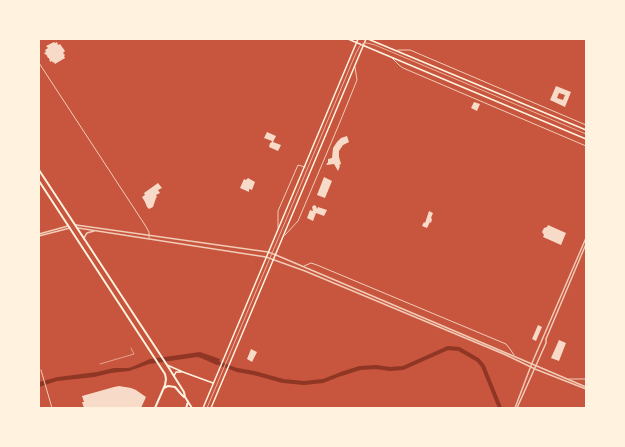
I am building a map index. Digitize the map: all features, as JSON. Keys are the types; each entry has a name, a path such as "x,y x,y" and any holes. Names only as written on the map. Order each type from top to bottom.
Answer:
{"main road":[{"path":"348,39 586,139"},
{"path":"203,408 358,39"},
{"path":"211,408 367,39 586,130"},
{"path":"39,170 160,354 184,392 185,398"},
{"path":"39,181 165,374 166,382 155,408"},
{"path":"69,227 74,224"},
{"path":"69,227 76,227"},
{"path":"167,365 213,383"},
{"path":"174,376 177,372 183,372"},
{"path":"164,388 168,386 175,387 192,408"},
{"path":"186,408 188,402"}],"street":[{"path":"395,51 410,50 586,125"},
{"path":"392,58 399,66 403,68 586,146"},
{"path":"39,63 141,218 148,230 150,235 149,238"},
{"path":"284,235 298,221 357,82 355,67"},
{"path":"278,231 278,211 295,170 298,165 305,167"},
{"path":"74,224 268,252 536,365 586,388"},
{"path":"39,235 69,227"},
{"path":"76,227 266,257 312,274 506,355 535,369 586,388"},
{"path":"85,241 84,237 87,233 96,230"},
{"path":"516,408 532,364 586,238"},
{"path":"516,408 535,369 586,244"},
{"path":"303,267 313,263 506,344 514,356"},
{"path":"41,370 52,408"},
{"path":"568,379 586,378"}],"path":[{"path":"100,364 134,354 131,348"}],"shaded area":[{"path":"200,352 220,359 217,365 197,357 149,364 129,371 94,377 57,381 39,387 39,382 58,377 97,372 114,368 128,368 150,359"}],"building":[{"path":"57,42 58,45 60,44 65,51 63,53 65,58 55,64 52,61 50,62 49,58 44,53 48,48 46,46"},
{"path":"556,86 571,92 565,107 550,100","holes":["559,93 565,95 563,100 557,98"]},
{"path":"474,102 480,104 477,111 471,108"},
{"path":"267,132 276,136 273,142 281,145 278,151 269,147 272,141 264,138"},
{"path":"347,136 349,142 343,145 339,151 341,164 339,165 338,171 334,164 326,165 328,159 332,158 333,148 337,142 341,138"},
{"path":"324,177 332,181 325,198 317,195"},
{"path":"248,178 255,182 252,190 249,189 249,192 240,188 244,179 246,180"},
{"path":"158,183 162,188 158,190 160,193 156,195 157,197 153,207 149,209 142,197 145,195 144,193"},
{"path":"314,205 317,209 318,207 327,210 324,216 316,213 313,221 307,218 310,210 313,211 312,207"},
{"path":"429,211 433,213 431,223 430,222 427,228 422,226 424,222 425,223"},
{"path":"548,225 566,233 561,245 543,237 544,235 542,232"},
{"path":"538,325 542,327 536,341 532,339"},
{"path":"559,340 566,343 559,361 551,358"},
{"path":"251,349 257,352 252,362 247,359"},
{"path":"119,386 136,390 146,397 141,408 84,408 82,396"}],"waterway":[{"path":"213,361 237,370 283,381 304,383 323,381 360,368 403,368 448,348 459,349 478,360 483,366 500,408"}],"tram line":[{"path":"207,408 356,53 362,44 367,43 375,45 586,134"}]}
